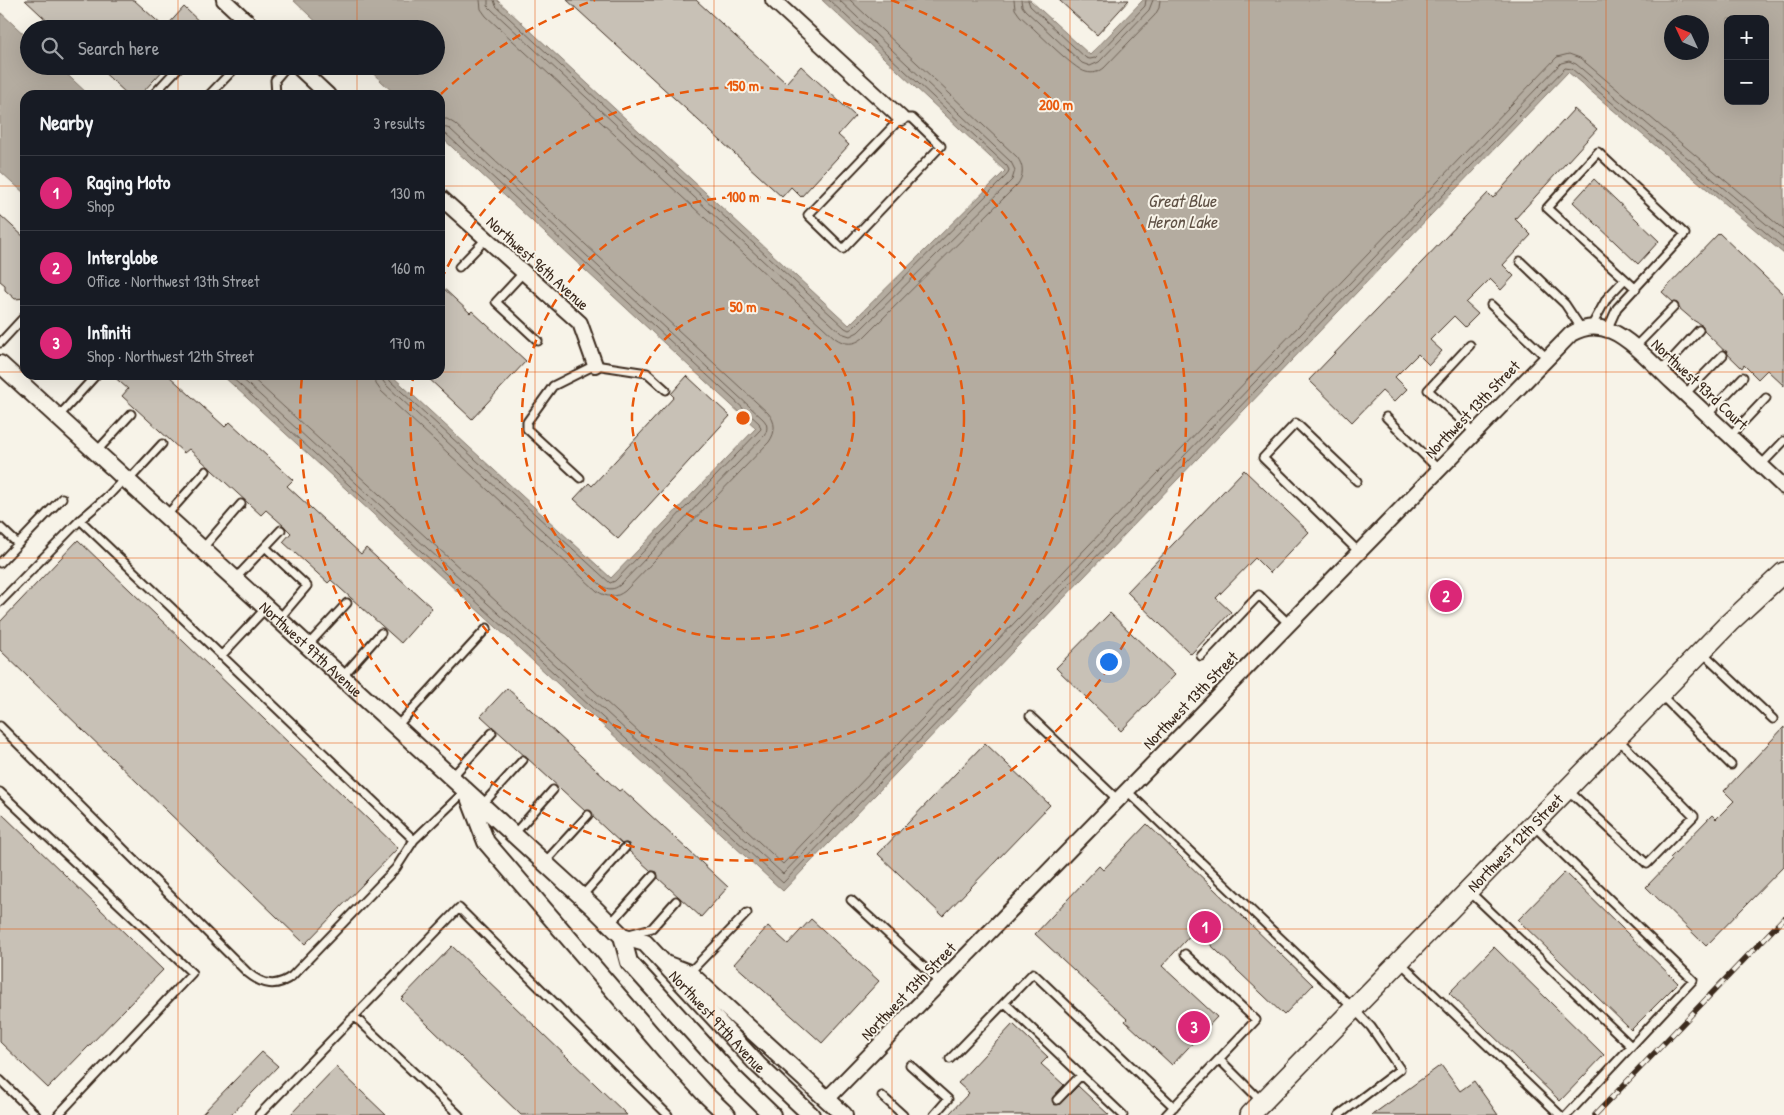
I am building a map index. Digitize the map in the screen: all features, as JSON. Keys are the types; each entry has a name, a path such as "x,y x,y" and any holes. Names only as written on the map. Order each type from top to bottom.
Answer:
{"main road":[{"name":"Northwest 12th Street","path":"1256,1108 1701,651 1746,606 1784,572"}],"street":[{"path":"224,0 245,20"},
{"path":"773,0 901,118"},
{"path":"306,75 322,90"},
{"name":"Northwest 96th Avenue","path":"445,202 580,323 594,366"},
{"name":"Northwest 93rd Court","path":"1586,327 1607,330 1622,338 1661,371 1784,487"},
{"name":"Northwest 13th Street","path":"827,1099 1546,357 1571,334 1586,327"},
{"name":"Northwest 97th Avenue","path":"0,364 582,896 622,936 645,944 758,1065 811,1115"},
{"path":"466,790 486,842 670,1056 727,1115"},
{"name":"Northwest 97th Avenue","path":"622,936 629,962 733,1077 772,1115"},
{"path":"664,963 689,973 844,1115"}],"lane":[{"path":"158,90 172,75"},
{"path":"214,90 228,75"},
{"path":"276,90 275,80 279,75"},
{"path":"901,118 912,118 941,146 843,249 808,215 901,118"},
{"path":"1607,330 1618,308 1636,289 1685,234 1598,152 1548,208 1636,289"},
{"path":"459,267 486,239"},
{"path":"1520,261 1586,327 1607,298 1625,279"},
{"path":"523,273 496,302 538,341"},
{"path":"1492,305 1546,357"},
{"path":"1634,348 1674,307"},
{"path":"0,343 20,321"},
{"path":"1661,371 1699,330"},
{"path":"1470,345 1428,390 1474,432"},
{"path":"1685,394 1723,354"},
{"path":"580,478 530,434 526,428 527,422 553,386 594,366 647,373 666,390"},
{"path":"1707,415 1742,377"},
{"path":"58,417 91,380"},
{"path":"1730,436 1766,398"},
{"path":"96,452 130,414"},
{"path":"1386,417 1438,469"},
{"path":"1357,482 1296,423 1263,458 1359,552"},
{"path":"1761,466 1784,441"},
{"path":"0,602 80,520 126,480 162,444"},
{"path":"166,516 206,471"},
{"path":"0,563 62,498"},
{"path":"202,549 241,504"},
{"path":"80,520 414,840"},
{"path":"0,527 18,544"},
{"path":"235,580 281,530"},
{"path":"221,656 307,586 266,547"},
{"path":"1201,656 1259,595 1289,624"},
{"path":"308,646 348,603"},
{"path":"397,726 487,628"},
{"path":"342,677 380,633"},
{"path":"1701,651 1773,719"},
{"path":"1660,694 1731,765"},
{"path":"1030,716 1122,794 1353,1008 1370,1027 1400,1069 1339,1115"},
{"path":"0,726 248,973 262,983 269,984 277,984 292,976 396,868 414,840 466,790"},
{"path":"452,777 492,733"},
{"path":"1567,789 1647,864 1694,816 1618,738"},
{"path":"482,805 523,760"},
{"path":"514,834 553,790"},
{"path":"0,792 192,973 58,1115"},
{"path":"545,863 588,815"},
{"path":"1533,825 1693,980 1567,1115"},
{"path":"582,896 625,848"},
{"path":"610,924 653,876"},
{"path":"1468,890 1630,1046"},
{"path":"852,900 941,983"},
{"path":"622,936 652,928 676,901"},
{"path":"259,1115 459,908 668,1115"},
{"path":"689,973 746,913"},
{"path":"1166,1115 1256,1020 1185,954"},
{"path":"1399,960 1560,1115"},
{"path":"950,1059 1033,973 1174,1107"},
{"path":"1005,1002 1123,1115"},
{"path":"354,1016 459,1115"},
{"path":"1220,1060 1256,1108"},
{"path":"910,1065 948,1098 934,1115"},
{"path":"1057,1100 1081,1075"},
{"path":"0,1080 36,1115"},
{"path":"882,1096 903,1115"}],"water":[{"name":"Great Blue Heron Lake","path":"293,0 497,0 849,325 1005,171 822,0 1030,0 1090,55 1143,0 1784,0 1784,254 1568,72 783,891 227,380 396,380 611,578 756,428 445,141 445,90 391,90 375,75 445,75 445,20 314,20"},
{"path":"0,12 20,31 20,75 68,75 84,90 20,90 20,189 0,171"}],"building":[{"path":"25,0 134,0 156,20 46,20"},
{"path":"567,0 696,0 786,83 801,66 855,116 838,135 849,145 801,197 791,187 782,197"},
{"path":"1059,0 1129,0 1097,35"},
{"path":"184,7 198,20 172,20"},
{"path":"107,75 159,75 145,90 123,90"},
{"path":"1574,109 1597,129 1515,219 1531,235 1503,265 1514,276 1501,290 1490,279 1466,303 1478,314 1465,327 1454,316 1430,340 1442,351 1429,365 1418,354 1395,377 1407,389 1394,402 1382,391 1352,422 1309,380 1488,193 1493,198"},
{"path":"1594,179 1659,241 1638,264 1573,202"},
{"path":"0,215 20,233 20,298 15,299 5,290 5,285 0,281"},
{"path":"1719,233 1784,295 1784,386 1767,370 1758,379 1744,365 1742,368 1704,331 1703,326 1693,320 1679,308 1677,303 1673,302 1662,292"},
{"path":"445,290 470,313 472,311 526,361 472,419 430,380 445,380"},
{"path":"687,376 730,416 618,539 574,499 589,483 592,486 674,397 671,394"},
{"path":"118,380 173,380 225,427 230,422 293,480 287,486 361,554 366,548 432,608 401,643 331,580 328,583 283,542 291,533 266,510 261,515 189,449 184,453 122,396 128,389"},
{"path":"1244,470 1309,532 1270,573 1255,558 1216,598 1231,612 1191,654 1127,592"},
{"path":"78,540 398,848 305,944 0,650 0,622"},
{"path":"1110,613 1175,675 1121,731 1056,668"},
{"path":"507,688 619,791 622,789 728,887 701,917 658,878 657,872 651,871 629,851 629,844 622,844 593,817 591,811 585,811 481,716"},
{"path":"1784,727 1784,866 1706,946 1646,887 1672,860 1670,858 1712,815 1716,819 1734,801 1724,791"},
{"path":"985,743 1050,805 943,916 878,854"},
{"path":"0,812 163,970 48,1088 0,1042"},
{"path":"1147,824 1313,985 1284,1015 1195,930 1162,966 1217,1017 1172,1065 1125,1021 1127,1019 1035,934 1099,866 1103,870"},
{"path":"1565,872 1678,983 1631,1030 1518,920"},
{"path":"811,919 879,981 822,1043 734,964 768,926 788,944"},
{"path":"452,946 627,1115 521,1115 401,999"},
{"path":"1494,947 1604,1055 1560,1101 1449,993"},
{"path":"1013,1024 1048,1057 1041,1064 1064,1085 1052,1098 1054,1104 1060,1104 1078,1086 1109,1115 948,1115 969,1093 958,1083"},
{"path":"262,1052 278,1066 231,1115 201,1115"},
{"path":"1441,1065 1460,1091 1474,1081 1498,1115 1372,1115"},
{"path":"336,1067 386,1115 290,1115"}],"railway":[{"path":"1595,1115 1784,918"}],"place":[{"name":"Interglobe","path":"1446,596"},
{"name":"Raging Moto","path":"1205,927"},
{"name":"Infiniti","path":"1194,1027"}]}
